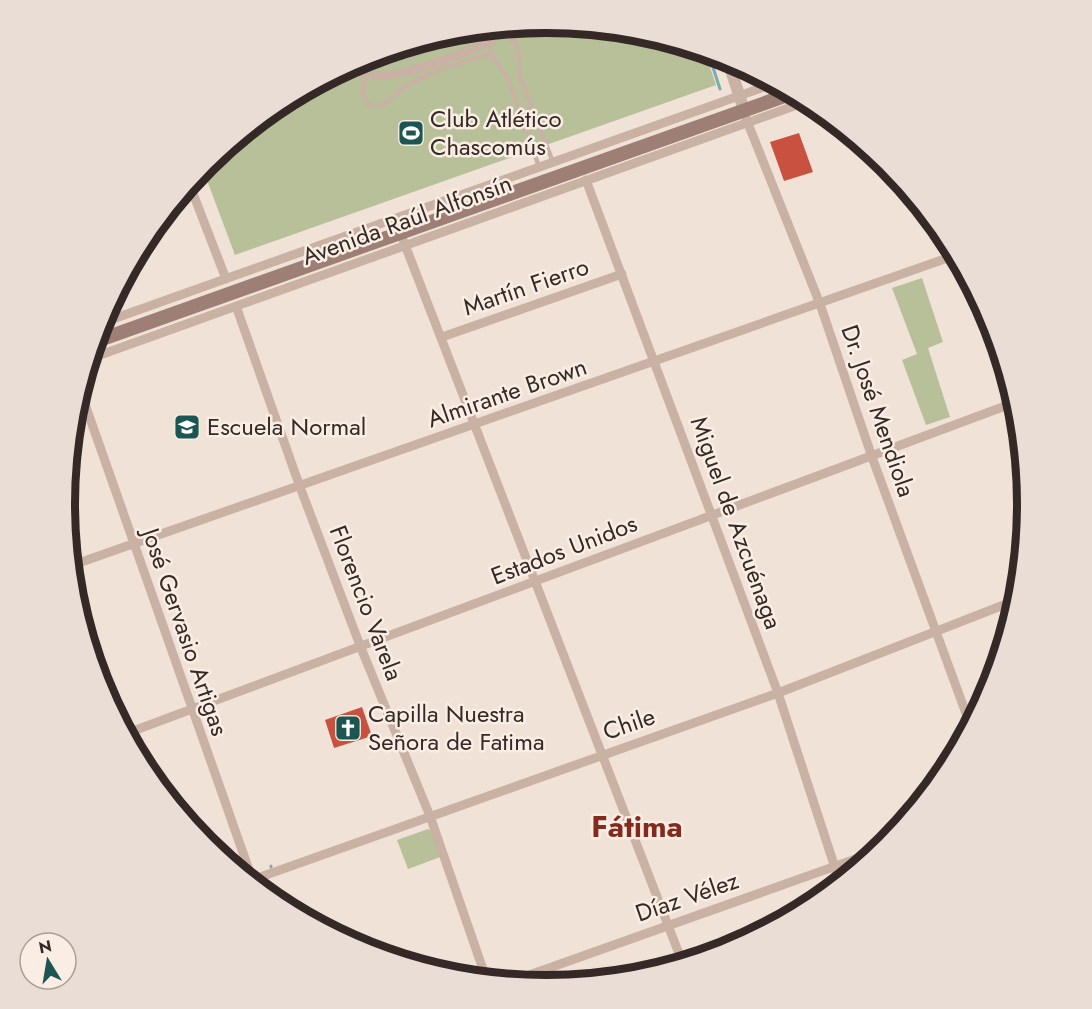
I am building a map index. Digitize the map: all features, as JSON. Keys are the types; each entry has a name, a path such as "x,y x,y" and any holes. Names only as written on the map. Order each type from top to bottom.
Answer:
{"main road":[{"name":"Avenida Raúl Alfonsín","path":"105,338 402,239 746,116 784,97"}],"street":[{"path":"358,73 367,76 409,72 491,41"},
{"path":"731,71 746,116"},
{"name":"Avenida Raúl Alfonsín","path":"112,319 764,87"},
{"name":"Avenida Raúl Alfonsín","path":"99,355 236,306 402,239 586,180 746,116 794,104"},
{"name":"Dr. José Mendiola","path":"746,116 820,304 872,457 967,716"},
{"name":"Miguel de Azcuénaga","path":"586,180 778,693 838,875"},
{"path":"193,193 226,279"},
{"path":"395,219 600,755 680,956"},
{"name":"Almirante Brown","path":"79,563 300,488 947,258"},
{"name":"Martín Fierro","path":"442,337 622,274"},
{"name":"Florencio Varela","path":"236,306 300,488 361,648 430,816 484,972"},
{"name":"José Gervasio Artigas","path":"86,406 248,869"},
{"name":"Estados Unidos","path":"133,732 361,648 711,514 872,457 1006,406"},
{"name":"Chile","path":"259,879 430,816 778,693 1006,604"},
{"name":"Díaz Vélez","path":"528,975 858,858"}],"lane":[{"path":"539,167 509,80 490,54 491,41 498,36 507,36 514,41 519,56 520,76 553,162"},
{"path":"367,76 361,88 362,97 369,105 378,107 388,103 405,87 490,54"}],"green space":[{"name":"Club Atlético Chascomús","path":"546,33 608,37 638,42 708,62 716,85 235,255 206,178 235,150 284,112 310,96 366,69 394,58 454,42 484,37"},
{"path":"922,278 943,342 928,348 950,417 926,425 902,360 917,354 892,288"},
{"path":"428,829 435,833 443,856 408,869 397,840"}],"building":[{"path":"799,133 813,172 784,181 770,142"},
{"name":"Capilla Nuestra Señora de Fatima","path":"362,707 372,736 334,748 325,720"}],"waterway":[{"path":"712,63 720,89"}],"place":[{"name":"Club Atlético Chascomús","path":"411,133"},
{"name":"Escuela Normal","path":"187,427"},
{"name":"Capilla Nuestra Señora de Fatima","path":"348,728"}],"district":[{"name":"Fátima","path":"637,827"}]}
